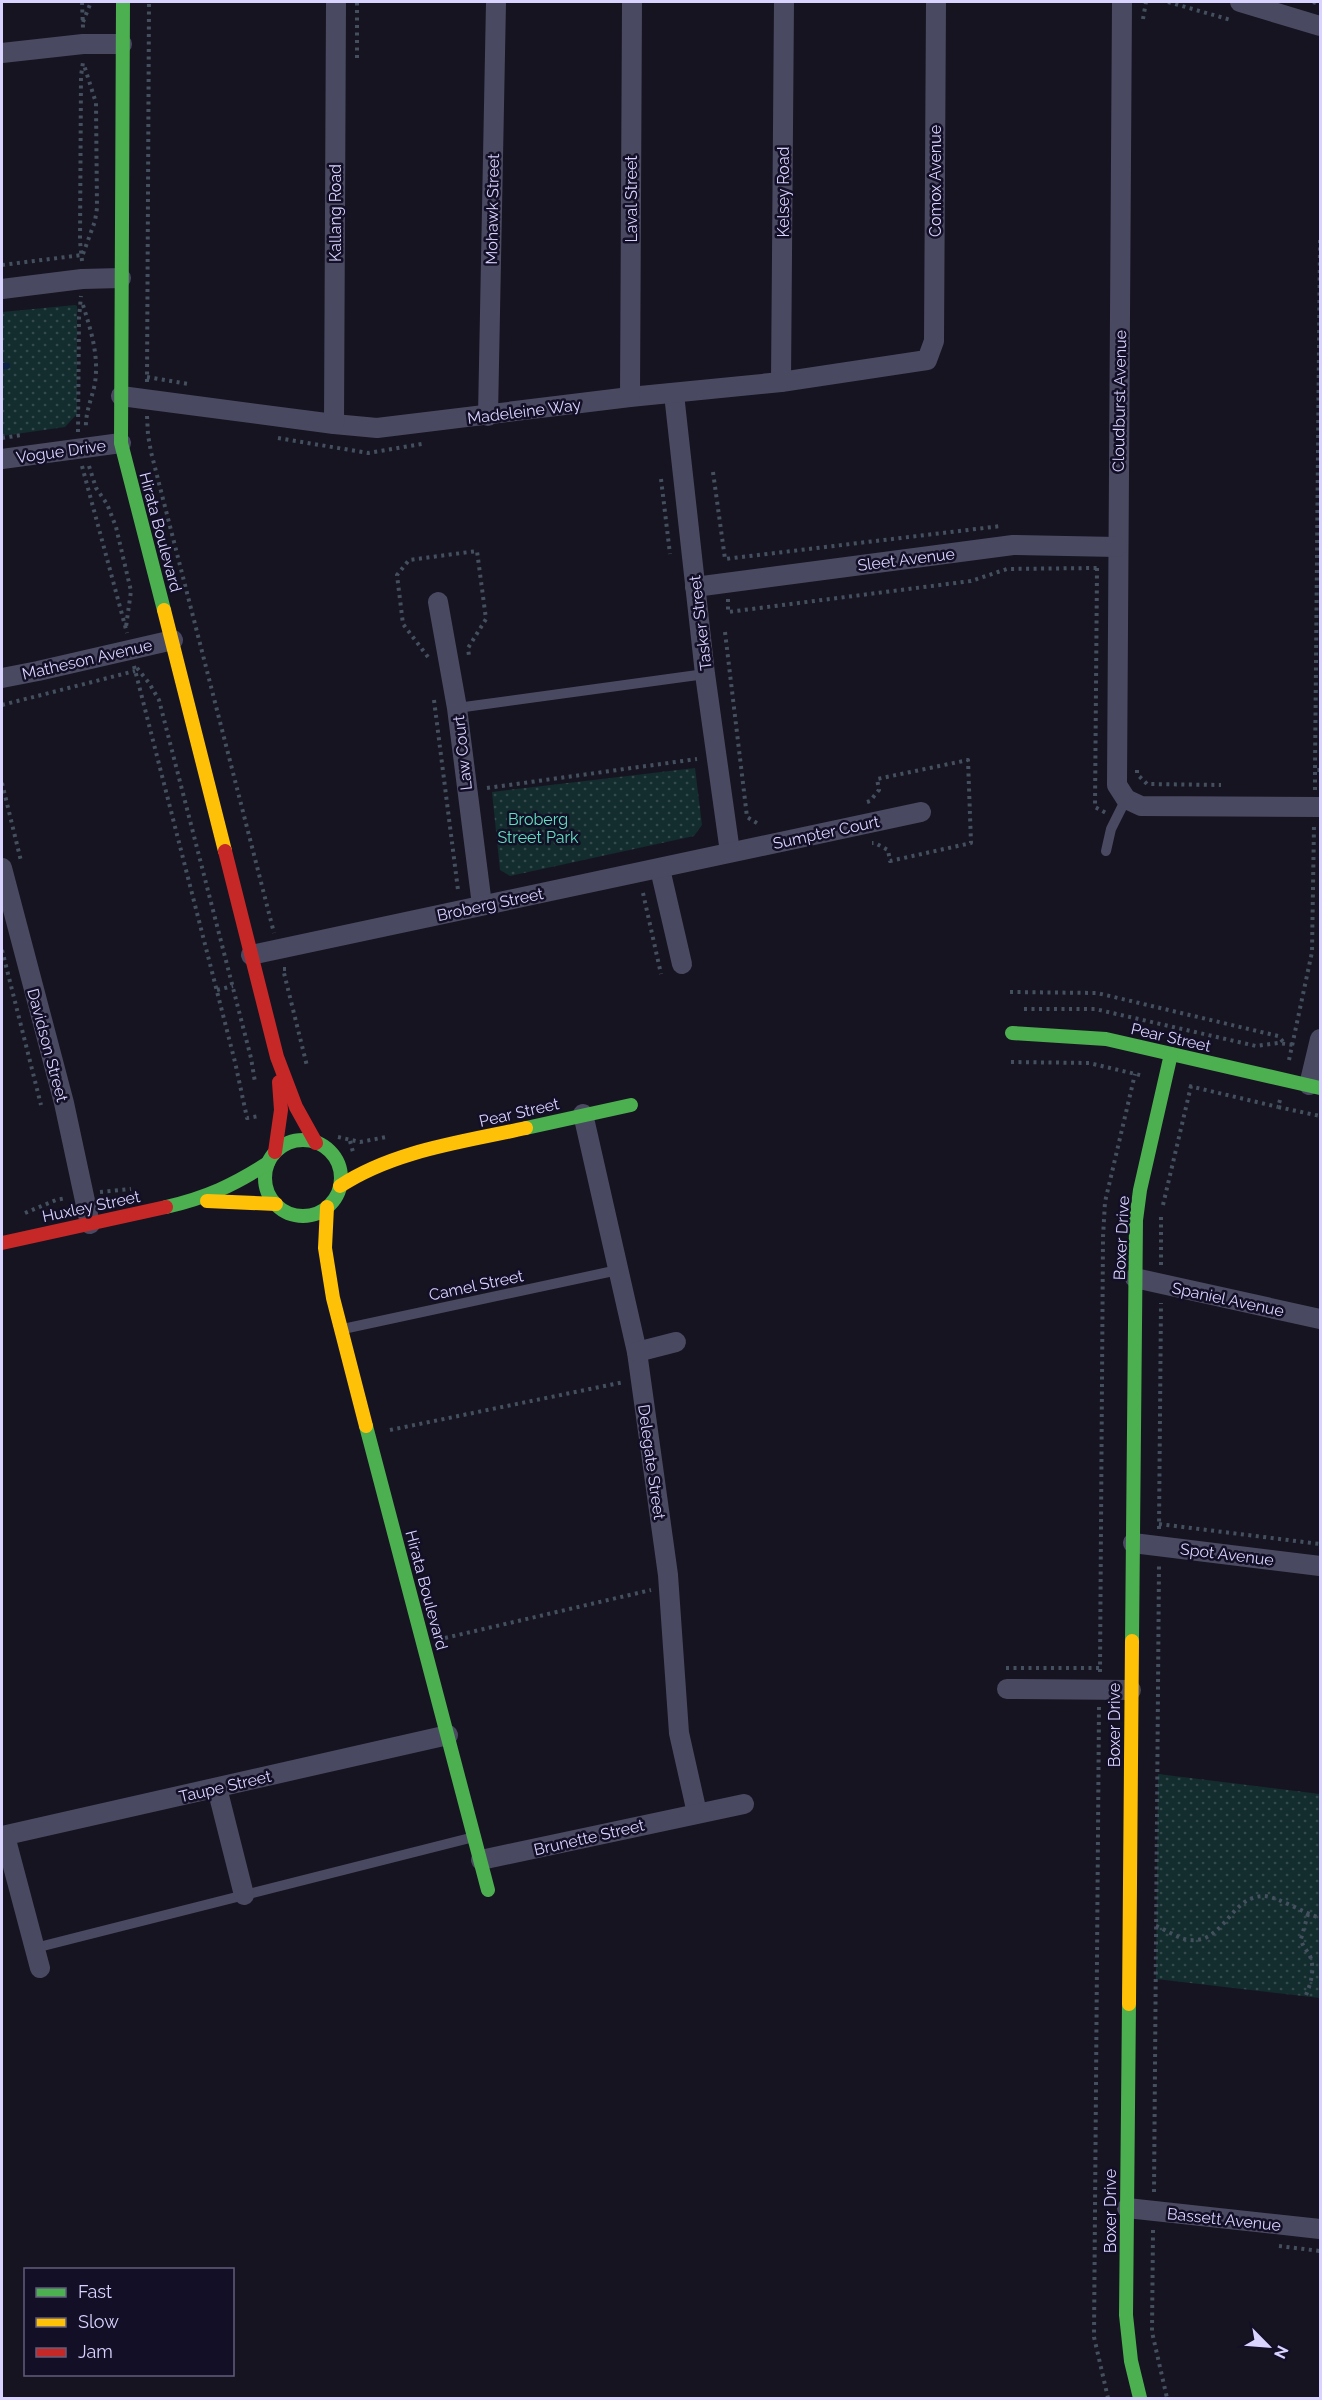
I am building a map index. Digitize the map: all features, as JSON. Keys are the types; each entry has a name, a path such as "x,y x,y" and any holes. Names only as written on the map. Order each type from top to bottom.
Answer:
{"street":[{"name":"Hirata Boulevard","path":"123,2 122,443 277,1057 296,1107 316,1143"},
{"name":"Kallang Road","path":"334,424 336,2"},
{"name":"Mohawk Street","path":"488,416 496,2"},
{"name":"Laval Street","path":"630,397 632,2"},
{"name":"Kelsey Road","path":"781,382 784,2"},
{"name":"Comox Avenue","path":"927,360 934,341 936,2"},
{"name":"Cloudburst Avenue","path":"1122,2 1116,774 1117,785 1126,798"},
{"path":"1240,2 1320,26"},
{"path":"2,53 83,44 122,44"},
{"path":"2,289 82,279 121,278"},
{"name":"Madeleine Way","path":"121,396 363,428 394,427 630,397 781,382 927,360"},
{"name":"Tasker Street","path":"674,394 705,674 730,852"},
{"name":"Vogue Drive","path":"2,459 122,443"},
{"name":"Sleet Avenue","path":"695,587 1013,545 1117,547"},
{"name":"Law Court","path":"438,602 457,708 482,905"},
{"name":"Matheson Avenue","path":"2,678 38,672 173,640"},
{"path":"1126,798 1133,803 1148,806 1317,807"},
{"name":"Sumpter Court","path":"730,852 921,812"},
{"name":"Broberg Street","path":"251,955 660,869 730,852"},
{"name":"Davidson Street","path":"2,867 6,908 63,1103 90,1224"},
{"path":"660,869 682,964"},
{"name":"Pear Street","path":"1012,1033 1106,1039 1315,1086"},
{"path":"1315,1086 1320,1039"},
{"name":"Boxer Drive","path":"1140,2398 1131,2361 1126,2315 1136,1220 1140,1190 1171,1054"},
{"name":"Hirata Boulevard","path":"271,1157 281,1110 277,1057"},
{"name":"Pear Street","path":"340,1186 360,1173 415,1152 631,1105"},
{"name":"Delegate Street","path":"583,1114 637,1352 669,1585 679,1733 696,1813"},
{"path":"282,1208 305,1216 327,1207 335,1197 340,1186 340,1174 334,1157 321,1144 297,1140 285,1144 271,1157 265,1175 266,1188 282,1208 298,1228"},
{"name":"Pear Street","path":"374,1152 415,1152"},
{"path":"334,1157 354,1154"},
{"name":"Huxley Street","path":"2,1243 188,1202 235,1184 271,1157"},
{"name":"Huxley Street","path":"188,1202 240,1201 282,1208"},
{"name":"Hirata Boulevard","path":"327,1207 325,1248 333,1298 488,1890"},
{"name":"Hirata Boulevard","path":"310,1243 333,1298"},
{"name":"Spaniel Avenue","path":"1135,1278 1320,1319"},
{"path":"637,1352 676,1342"},
{"name":"Spot Avenue","path":"1133,1543 1320,1566"},
{"path":"1006,1689 1131,1690"},
{"name":"Taupe Street","path":"3,1836 448,1735"},
{"path":"217,1788 244,1895"},
{"name":"Brunette Street","path":"481,1860 744,1804"},
{"path":"3,1836 40,1968"},
{"name":"Bassett Avenue","path":"1127,2208 1320,2229"}],"lane":[{"path":"457,708 705,674"},
{"path":"1106,851 1115,818 1126,798"},
{"name":"Camel Street","path":"341,1330 618,1270"},
{"path":"35,1948 475,1837"}],"path":[{"path":"82,2 83,23 92,2"},
{"path":"149,2 148,435 283,969"},
{"path":"1143,29 1146,2"},
{"path":"1313,2 1320,4"},
{"path":"83,64 96,103 97,152 95,221 82,255 80,241 83,64"},
{"path":"1320,240 1315,770 1317,807 1314,828 1312,952 1278,1107 1320,1116"},
{"path":"2,265 82,255"},
{"path":"78,428 79,318 82,301 94,337 96,351 95,381 86,415 87,447 91,474 116,527 131,591 125,628 82,467"},
{"path":"713,472 725,560 728,612 971,581 1007,569 1097,568"},
{"path":"661,479 672,565"},
{"path":"725,560 1003,526"},
{"path":"1097,548 1095,807 1115,818"},
{"path":"256,1091 251,1058 159,700 149,682 134,665 235,1062 247,1118 260,1114 260,1122"},
{"path":"2,705 135,671"},
{"path":"487,788 697,759"},
{"path":"1137,762 1137,774 1147,784 1231,785"},
{"path":"1315,770 1320,770"},
{"path":"1303,828 1314,828"},
{"path":"643,893 661,974"},
{"path":"2,950 41,1105"},
{"path":"1010,992 1097,993 1278,1036 1286,1044"},
{"path":"1108,2398 1094,2337 1104,1225 1105,1202 1135,1074"},
{"path":"1167,2398 1152,2332 1161,1212 1191,1086"},
{"path":"369,1434 640,1378"},
{"path":"1159,1524 1320,1544"},
{"path":"424,1643 669,1585"},
{"path":"1006,1668 1100,1668"},
{"path":"1156,1926 1184,1939 1202,1939 1221,1928 1243,1902 1264,1896 1320,1918"},
{"path":"1306,1995 1312,1968 1310,1956 1301,1939 1308,1914"}],"green space":[{"path":"77,306 77,414 65,427 2,436 2,312"},
{"name":"Broberg Street Park","path":"695,768 702,825 694,836 510,876 500,870 492,792"},
{"path":"1158,1774 1320,1794 1320,1998 1156,1979"}],"waterway":[{"path":"2,366 7,366"}],"traffic: fast":[{"path":"123,2 121,443 164,610"},
{"path":"1012,1033 1106,1039 1320,1088"},
{"path":"1132,1641 1136,1220 1140,1190 1171,1054"},
{"path":"526,1128 631,1105"},
{"path":"303,1140 317,1143 330,1151 338,1164 341,1178 338,1192 330,1205 317,1213 303,1216 289,1213 276,1205 268,1192 265,1178 268,1164 276,1151 289,1143 303,1140"},
{"path":"166,1207 219,1190 268,1163"},
{"path":"366,1426 488,1890"},
{"path":"1129,2004 1126,2315 1131,2361 1140,2398"}],"traffic: slow":[{"path":"164,610 225,851"},
{"path":"340,1186 361,1174 406,1156 526,1128"},
{"path":"207,1201 276,1204"},
{"path":"327,1207 325,1248 333,1298 366,1426"},
{"path":"1129,2004 1132,1641"}],"traffic: jam":[{"path":"225,851 277,1057 296,1107 316,1143"},
{"path":"275,1152 281,1110 279,1082"},
{"path":"2,1243 166,1207"}]}
